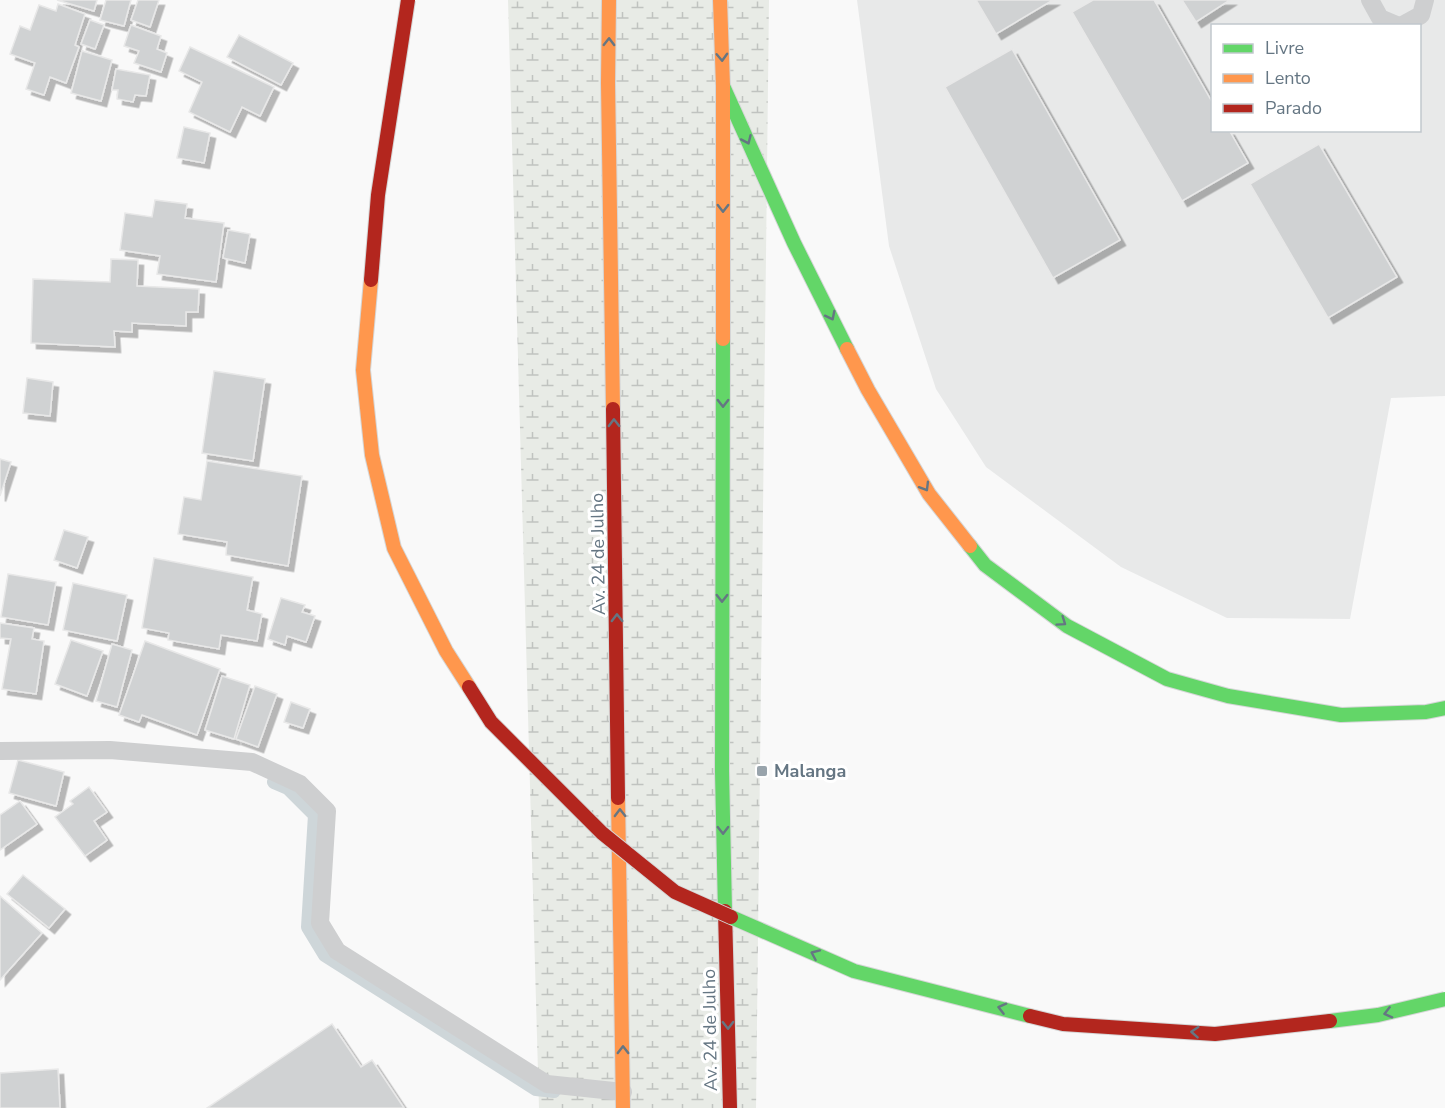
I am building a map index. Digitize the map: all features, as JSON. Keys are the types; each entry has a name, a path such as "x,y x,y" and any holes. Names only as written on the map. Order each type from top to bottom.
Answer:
{"main road":[{"path":"408,0 378,195 363,370 372,455 394,548 446,651 491,722 602,833 675,892 854,970 1063,1024 1215,1034 1378,1015 1445,999"},
{"name":"Av. 24 de Julho","path":"609,0 623,1100"},
{"name":"Av. 24 de Julho","path":"720,0 723,86 722,771 730,1108"},
{"path":"723,86 794,243 868,390 929,494 985,565 1067,626 1167,679 1228,696 1341,715 1426,712 1445,708"}],"lane":[{"path":"1370,0 1380,18 1395,24"},
{"path":"1404,24 1421,15 1425,0"},
{"path":"0,751 110,750 252,762 300,784 327,811 320,923 337,951 547,1084 623,1100"}],"shaded area":[{"path":"857,0 1445,0 1445,396 1391,398 1350,619 1227,618 1121,567 986,467 936,389 889,246"}],"green space":[{"path":"508,0 769,0 756,1108 539,1108"}],"building":[{"path":"57,0 97,0 94,11"},
{"path":"106,0 131,0 124,26 100,20"},
{"path":"138,0 159,0 150,27 131,20"},
{"path":"976,0 1053,0 996,34"},
{"path":"1093,0 1154,0 1211,100 1211,132 1230,132 1248,163 1182,201 1072,12"},
{"path":"1182,0 1230,0 1196,22"},
{"path":"58,4 85,14 75,45 79,47 66,83 50,77 44,95 26,89 35,63 10,54 20,26 30,30 39,5 56,11"},
{"path":"90,20 104,25 95,49 81,44"},
{"path":"131,25 161,36 157,49 167,53 161,72 134,63 139,51 124,46"},
{"path":"239,35 293,63 281,85 227,57"},
{"path":"190,47 274,87 260,116 242,107 230,132 189,112 202,82 179,71"},
{"path":"1012,49 1120,240 1053,278 945,87"},
{"path":"82,51 112,60 101,101 71,93"},
{"path":"116,69 150,75 146,96 135,95 133,102 117,99 118,90 112,90"},
{"path":"184,127 210,133 204,163 177,158"},
{"path":"1319,144 1397,277 1328,318 1250,184"},
{"path":"155,200 187,204 185,218 224,223 216,282 157,274 160,256 120,250 125,213 152,217"},
{"path":"228,230 250,234 245,263 223,258"},
{"path":"111,259 138,260 137,286 199,289 198,312 186,312 186,326 132,323 132,332 114,331 115,347 31,343 33,279 110,282"},
{"path":"214,371 265,379 253,461 202,453"},
{"path":"27,378 53,382 50,416 23,413"},
{"path":"0,459 11,462 0,496"},
{"path":"207,461 302,476 288,566 226,555 227,542 178,534 184,497 201,500"},
{"path":"64,530 88,537 77,568 54,560"},
{"path":"154,558 253,577 247,610 262,614 257,641 221,635 219,649 168,640 169,633 142,628"},
{"path":"8,574 56,582 48,625 1,617"},
{"path":"73,583 127,595 117,641 63,630"},
{"path":"281,598 305,605 302,612 315,616 306,642 287,636 285,645 268,639"},
{"path":"0,623 34,628 32,639 44,641 36,694 2,689 11,639 0,638"},
{"path":"71,640 103,651 87,696 55,684"},
{"path":"145,641 220,669 197,735 142,715 139,722 119,715"},
{"path":"112,644 132,650 117,707 96,701"},
{"path":"222,676 250,685 234,739 205,730"},
{"path":"255,686 277,694 258,747 236,739"},
{"path":"291,702 310,709 303,728 284,722"},
{"path":"18,760 64,772 56,806 9,793"},
{"path":"89,787 107,812 94,821 107,840 85,856 55,817 73,804 70,801"},
{"path":"20,801 37,824 0,850 0,815"},
{"path":"23,875 65,909 49,928 7,894"},
{"path":"0,896 42,933 0,980"},
{"path":"332,1024 361,1067 372,1060 404,1108 207,1108"},
{"path":"58,1069 60,1108 0,1108 0,1073"}],"waterway":[{"path":"274,782 288,788 315,815 308,927 325,955 536,1089 554,1091"}],"traffic: fast":[{"path":"723,86 794,243 847,349"},
{"path":"723,339 722,771 725,911"},
{"path":"970,546 985,565 1067,626 1167,679 1228,696 1341,715 1426,712 1445,708"},
{"path":"731,917 854,971 1030,1016"},
{"path":"1330,1021 1378,1015 1445,999"}],"traffic: slow":[{"path":"609,0 608,83 613,409"},
{"path":"720,0 723,86 723,339"},
{"path":"371,280 363,370 372,455 394,548 446,651 469,687"},
{"path":"847,349 868,390 929,494 970,546"},
{"path":"618,798 623,1108"}],"traffic: jam":[{"path":"371,280 378,195 408,0"},
{"path":"613,409 618,798"},
{"path":"469,687 491,722 602,833 675,892 731,917"},
{"path":"725,911 730,1108"},
{"path":"1030,1016 1063,1024 1215,1034 1330,1021"}],"place":[{"name":"Malanga","path":"762,771"}]}
